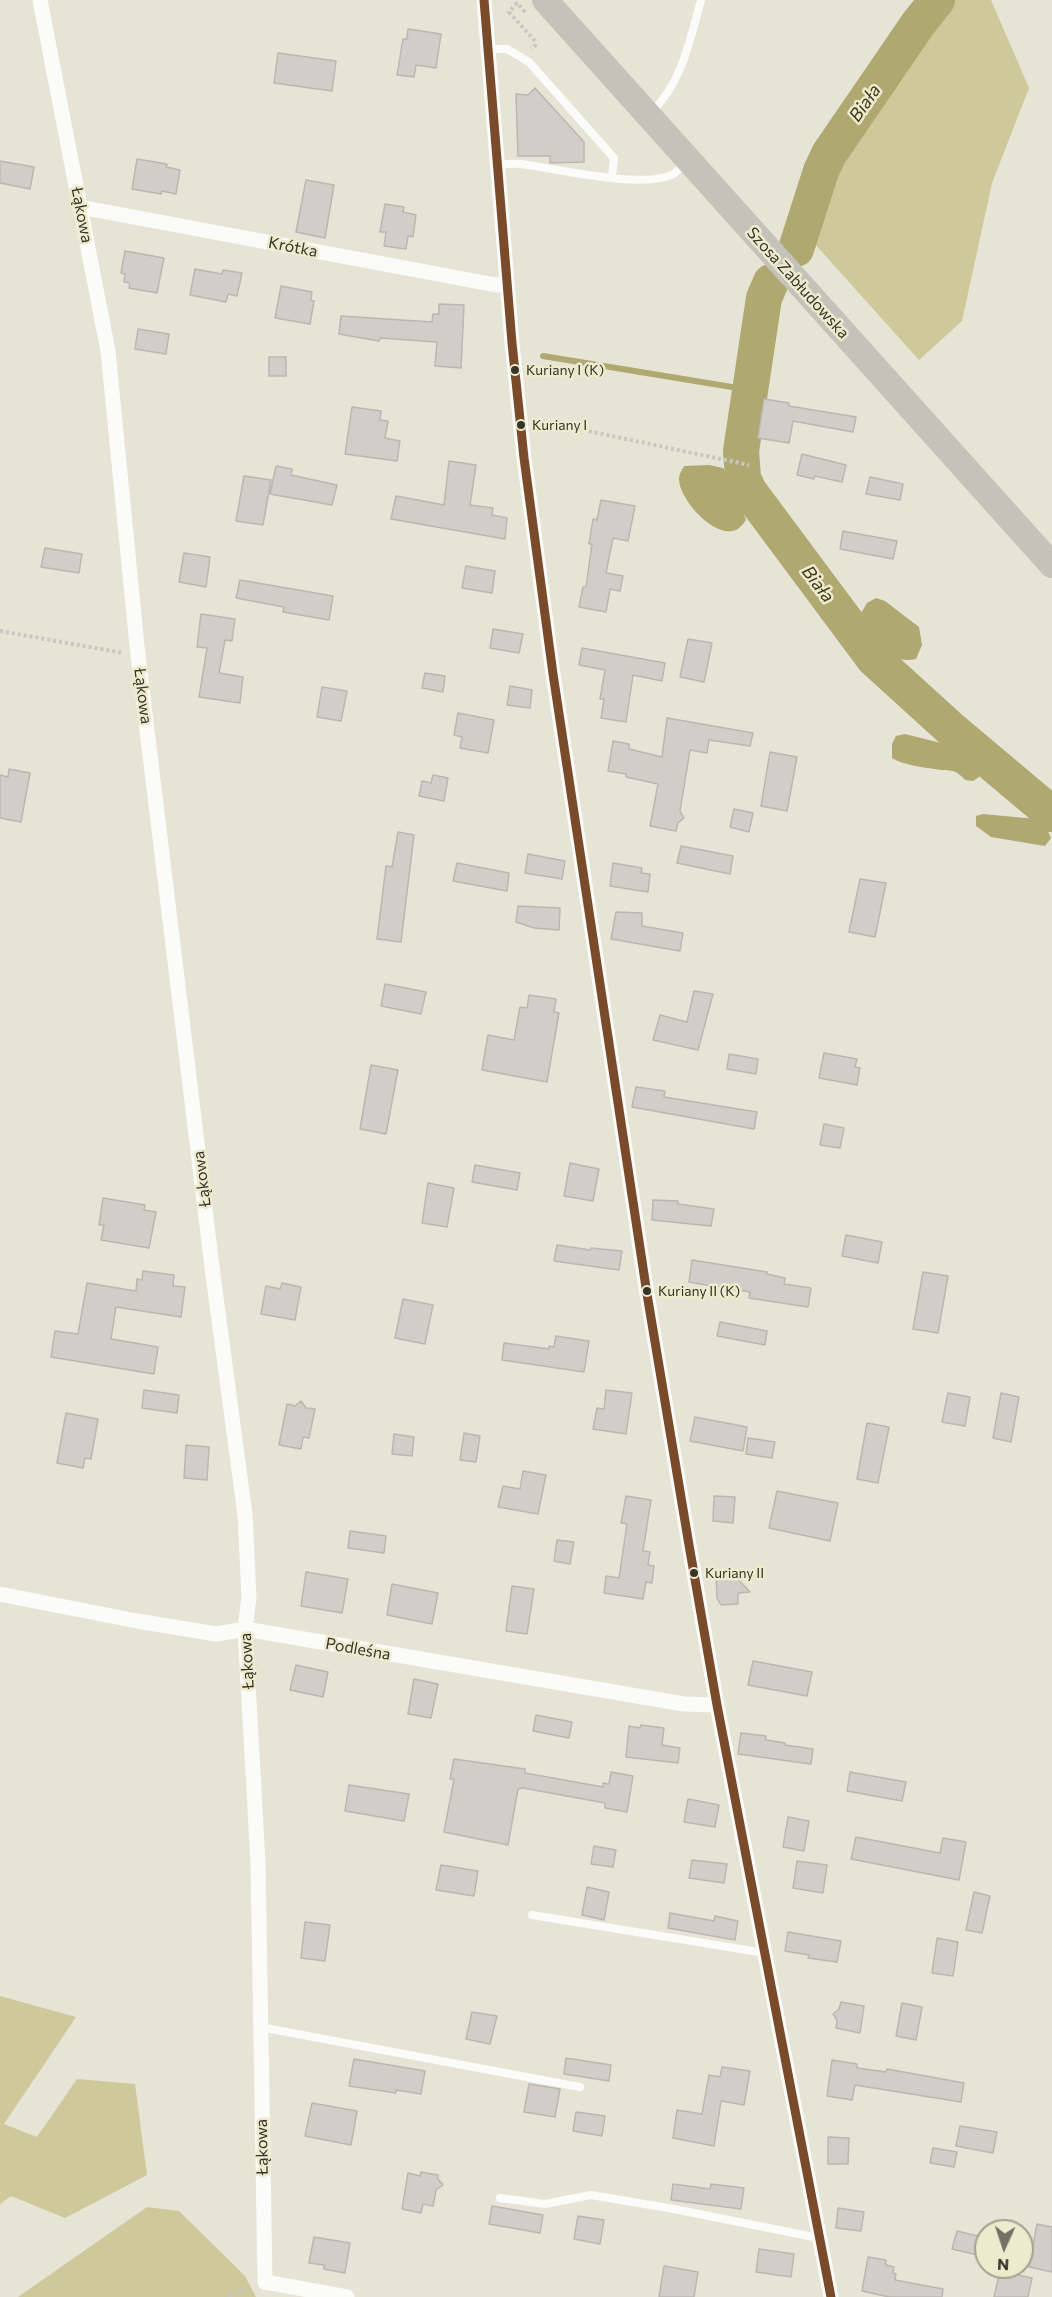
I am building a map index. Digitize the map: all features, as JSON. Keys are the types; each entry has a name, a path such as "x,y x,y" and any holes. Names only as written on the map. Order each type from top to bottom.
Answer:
{"highway":[{"name":"Szosa Zabłudowska","path":"545,0 1052,565"}],"street":[{"name":"Łąkowa","path":"40,0 108,351 138,656 213,1275 245,1515 249,1597 245,1629 258,1862 265,2282"},
{"path":"484,0 506,284 520,417 553,674 645,1282 717,1704 831,2297"},
{"name":"Krótka","path":"80,207 484,283 506,284"},
{"name":"Podleśna","path":"0,1594 216,1634 245,1629 684,1704 717,1704"},
{"path":"265,2282 347,2297"}],"lane":[{"path":"648,115 660,104 685,59 701,0"},
{"path":"487,49 507,49 529,62 614,158 612,177"},
{"path":"498,165 518,164 582,175 658,178 674,173 688,160"},
{"path":"532,1916 765,1953"},
{"path":"260,2027 580,2087"},
{"path":"500,2198 544,2204 591,2195 819,2238"}],"path":[{"path":"520,417 749,465"},
{"path":"0,631 138,656"},
{"path":"229,2297 265,2282"}],"shaded area":[{"path":"955,0 991,0 1029,88 992,183 962,321 919,360 814,243 830,172 910,50"},
{"path":"709,465 723,468 733,483 746,520 736,530 718,529 708,523 685,497 679,477 684,466"},
{"path":"876,598 885,601 919,627 922,645 916,659 897,658 889,653 882,647 860,615 867,603"},
{"path":"905,734 957,747 983,768 979,777 973,781 965,780 954,772 913,765 892,758 892,744 896,736"},
{"path":"983,814 1036,819 1045,825 1051,838 1045,846 991,837 976,826 976,816"},
{"path":"0,1996 76,2017 4,2124 37,2137 77,2079 135,2084 147,2175 65,2218 11,2196 0,2204"},
{"path":"147,2207 179,2211 245,2276 256,2297 18,2297"}],"building":[{"path":"408,29 441,34 436,68 416,65 414,77 397,75 403,39 407,39"},
{"path":"278,53 336,61 332,91 274,83"},
{"path":"535,88 584,142 584,162 550,163 550,156 518,156 516,94 528,95"},
{"path":"137,159 167,164 166,167 180,170 176,194 132,189"},
{"path":"0,161 34,167 30,189 0,183"},
{"path":"306,180 334,185 325,238 296,232"},
{"path":"385,204 404,207 403,212 416,215 413,237 408,236 406,249 384,246 386,232 380,232"},
{"path":"125,251 164,258 157,293 129,288 130,283 124,282 125,274 121,273"},
{"path":"195,269 222,274 223,270 242,273 237,296 228,294 226,302 190,295"},
{"path":"281,286 312,292 311,300 314,301 310,324 275,318"},
{"path":"439,304 464,305 461,368 435,366 437,342 380,338 379,341 339,334 341,316 432,322 433,314 439,314"},
{"path":"138,329 169,334 166,354 135,349"},
{"path":"269,357 286,357 286,376 269,376"},
{"path":"764,399 789,403 789,406 856,417 853,432 793,421 789,443 758,438"},
{"path":"352,407 381,411 380,420 388,421 385,438 400,441 397,461 345,454"},
{"path":"802,454 846,465 842,482 797,475"},
{"path":"449,461 476,465 470,505 493,508 492,515 507,518 505,539 391,519 396,496 444,505"},
{"path":"276,466 292,469 291,475 337,485 332,505 270,494"},
{"path":"244,476 271,480 263,525 236,521"},
{"path":"870,477 903,484 900,500 866,494"},
{"path":"601,500 635,506 628,541 613,538 606,573 623,576 620,591 610,589 606,612 579,607 583,587 586,587 593,519 597,520"},
{"path":"843,531 897,541 893,559 840,549"},
{"path":"45,548 82,554 79,573 41,567"},
{"path":"184,553 210,557 206,587 179,582"},
{"path":"466,566 495,571 492,593 462,588"},
{"path":"240,580 333,596 329,620 283,612 284,607 236,598"},
{"path":"201,614 235,619 232,641 225,640 219,673 243,677 240,703 199,697 207,648 197,647"},
{"path":"493,629 523,634 519,653 490,648"},
{"path":"688,639 712,643 704,682 680,677"},
{"path":"582,648 665,663 662,681 633,675 626,722 601,718 604,699 600,699 605,670 579,665"},
{"path":"425,673 445,676 443,692 422,688"},
{"path":"510,686 532,690 530,708 507,705"},
{"path":"322,687 347,691 341,721 317,717"},
{"path":"458,713 494,720 488,753 460,748 462,737 454,735"},
{"path":"667,718 753,733 750,746 709,740 707,753 690,750 680,811 684,818 678,823 676,831 650,826 658,784 608,771 613,741 629,744 629,749 662,757"},
{"path":"770,752 797,757 787,811 761,806"},
{"path":"9,769 30,773 21,822 0,818 0,775 8,777"},
{"path":"433,775 448,778 444,801 419,796 422,781 431,783"},
{"path":"734,809 753,813 749,832 730,827"},
{"path":"398,832 414,835 401,942 377,939 386,866 392,867"},
{"path":"681,846 733,856 730,874 677,863"},
{"path":"528,854 565,861 562,879 525,873"},
{"path":"457,863 509,873 507,891 453,881"},
{"path":"613,863 642,868 641,873 650,874 648,892 610,886"},
{"path":"860,879 886,883 875,937 849,932"},
{"path":"518,906 560,908 559,930 534,928 516,922"},
{"path":"616,912 642,913 642,926 683,933 680,951 611,939"},
{"path":"385,984 426,992 421,1014 381,1006"},
{"path":"694,991 713,994 698,1050 653,1040 660,1015 687,1022"},
{"path":"529,995 556,999 554,1012 559,1013 547,1082 482,1070 488,1035 514,1040 520,1007 527,1008"},
{"path":"824,1053 857,1059 855,1067 860,1068 857,1085 819,1078"},
{"path":"729,1054 758,1059 756,1074 727,1069"},
{"path":"371,1065 398,1070 386,1134 360,1129"},
{"path":"636,1087 665,1091 664,1097 757,1112 754,1129 632,1107"},
{"path":"824,1124 844,1128 840,1148 820,1145"},
{"path":"570,1163 599,1169 593,1201 564,1196"},
{"path":"475,1165 520,1173 517,1190 472,1182"},
{"path":"428,1183 454,1188 447,1227 422,1223"},
{"path":"103,1198 145,1205 144,1210 156,1212 149,1248 101,1240 104,1225 99,1225"},
{"path":"653,1200 678,1201 678,1204 714,1209 711,1226 652,1220"},
{"path":"846,1235 882,1242 878,1263 842,1256"},
{"path":"557,1245 590,1250 591,1248 622,1251 619,1270 554,1261"},
{"path":"692,1260 767,1272 767,1274 785,1278 784,1284 811,1288 808,1307 749,1298 750,1292 689,1282"},
{"path":"143,1271 174,1275 173,1286 185,1287 181,1317 116,1307 111,1339 158,1347 154,1374 51,1357 55,1331 78,1334 87,1283 136,1291 137,1279 142,1280"},
{"path":"923,1272 948,1276 938,1333 913,1329"},
{"path":"282,1283 301,1287 295,1320 261,1314 266,1286 280,1289"},
{"path":"403,1299 433,1305 425,1344 395,1338"},
{"path":"720,1322 767,1331 765,1345 717,1336"},
{"path":"556,1336 589,1341 584,1372 502,1360 504,1343 549,1349 549,1346 554,1347"},
{"path":"144,1390 179,1395 177,1413 142,1408"},
{"path":"606,1390 632,1393 626,1434 593,1429 597,1408 604,1409"},
{"path":"948,1393 970,1397 965,1426 942,1422"},
{"path":"1001,1393 1019,1397 1011,1442 993,1438"},
{"path":"301,1401 306,1408 315,1409 309,1438 303,1437 301,1449 279,1445 287,1404 295,1406"},
{"path":"66,1413 98,1419 91,1459 85,1458 83,1468 57,1463"},
{"path":"695,1417 747,1427 743,1451 690,1441"},
{"path":"867,1423 889,1427 878,1483 857,1479"},
{"path":"464,1433 480,1436 476,1462 460,1460"},
{"path":"394,1434 414,1437 412,1456 392,1454"},
{"path":"748,1438 775,1442 772,1458 746,1454"},
{"path":"186,1445 209,1447 207,1480 184,1478"},
{"path":"523,1471 546,1475 538,1514 498,1507 503,1486 520,1489"},
{"path":"777,1491 838,1503 830,1541 769,1528"},
{"path":"626,1496 651,1500 643,1551 650,1552 648,1565 654,1566 652,1583 646,1582 643,1599 604,1593 606,1576 619,1578 627,1524 621,1523"},
{"path":"714,1496 735,1497 733,1523 713,1521"},
{"path":"350,1531 386,1536 384,1553 348,1548"},
{"path":"557,1540 574,1542 570,1564 554,1561"},
{"path":"306,1572 348,1579 342,1613 301,1606"},
{"path":"733,1574 750,1592 738,1593 738,1604 721,1605 717,1598 716,1575"},
{"path":"392,1584 438,1593 432,1624 387,1615"},
{"path":"512,1586 534,1589 527,1634 506,1631"},
{"path":"753,1661 812,1672 807,1696 748,1685"},
{"path":"296,1665 328,1672 323,1697 290,1690"},
{"path":"414,1679 438,1684 431,1718 408,1714"},
{"path":"536,1715 572,1722 569,1738 533,1731"},
{"path":"641,1725 664,1728 662,1745 680,1748 678,1763 626,1757 629,1726 640,1728"},
{"path":"741,1733 766,1736 766,1740 813,1749 811,1764 738,1754"},
{"path":"454,1759 525,1769 525,1773 603,1787 603,1783 609,1784 611,1772 633,1776 627,1812 605,1808 605,1803 523,1788 518,1789 508,1845 444,1832 454,1779 450,1779"},
{"path":"850,1772 906,1782 902,1801 847,1791"},
{"path":"349,1785 409,1794 404,1821 345,1811"},
{"path":"688,1799 719,1805 715,1827 684,1822"},
{"path":"788,1817 809,1821 804,1851 783,1847"},
{"path":"856,1837 940,1853 943,1838 966,1842 959,1880 851,1859"},
{"path":"594,1846 616,1850 613,1867 591,1864"},
{"path":"692,1860 727,1864 724,1883 689,1878"},
{"path":"797,1861 827,1865 823,1893 793,1888"},
{"path":"441,1865 478,1871 474,1896 436,1890"},
{"path":"587,1887 609,1892 604,1920 582,1915"},
{"path":"974,1892 990,1896 982,1933 966,1930"},
{"path":"670,1913 714,1921 715,1916 738,1921 735,1940 668,1928"},
{"path":"305,1922 330,1925 325,1961 301,1958"},
{"path":"788,1932 841,1941 837,1962 808,1958 809,1955 785,1951"},
{"path":"937,1938 958,1942 953,1976 932,1973"},
{"path":"841,2002 864,2006 860,2033 836,2028 837,2020 833,2014 839,2009"},
{"path":"902,2003 922,2007 916,2040 896,2036"},
{"path":"472,2012 497,2016 490,2044 466,2039"},
{"path":"566,2058 611,2065 609,2081 564,2074"},
{"path":"354,2059 425,2071 421,2094 349,2086"},
{"path":"832,2060 857,2064 857,2068 886,2072 887,2069 964,2083 961,2102 855,2085 852,2100 827,2096"},
{"path":"722,2067 750,2071 744,2105 721,2101 714,2146 673,2138 677,2110 702,2114 709,2075 720,2077"},
{"path":"529,2084 560,2089 555,2117 524,2112"},
{"path":"312,2103 357,2111 351,2145 305,2136"},
{"path":"576,2112 605,2116 602,2136 573,2131"},
{"path":"960,2126 997,2132 993,2153 956,2146"},
{"path":"828,2137 849,2138 848,2164 828,2164"},
{"path":"933,2148 957,2152 954,2167 930,2163"},
{"path":"421,2172 438,2175 443,2185 436,2190 433,2206 423,2204 421,2213 402,2209 408,2173 420,2176"},
{"path":"673,2184 710,2189 711,2184 744,2188 741,2209 671,2200"},
{"path":"492,2206 543,2215 540,2233 489,2224"},
{"path":"838,2208 864,2212 861,2231 836,2228"},
{"path":"578,2216 604,2220 600,2244 574,2239"},
{"path":"1037,2224 1052,2227 1052,2272 1034,2268 1034,2240"},
{"path":"957,2231 974,2235 974,2254 952,2249"},
{"path":"314,2237 350,2243 345,2273 324,2269 324,2265 309,2263"},
{"path":"759,2249 794,2254 791,2277 756,2272"},
{"path":"868,2257 886,2260 886,2265 894,2267 895,2280 943,2289 942,2297 889,2297 862,2291"},
{"path":"664,2266 698,2272 694,2297 659,2297"},
{"path":"998,2279 1032,2279 1028,2297 994,2297"}],"waterway":[{"name":"Biała","path":"796,249 821,171 829,154 937,0"},
{"name":"Biała","path":"771,282 764,298 741,451 743,478 749,491 874,659 951,729 1052,814"},
{"path":"543,356 750,390"}],"transit line":[{"path":"484,0 512,343 524,458 553,674 647,1294 689,1545 717,1705 831,2297"}],"place":[{"name":"Kuriany I (K)","path":"515,370"},
{"name":"Kuriany I","path":"521,425"},
{"name":"Kuriany II (K)","path":"647,1291"},
{"name":"Kuriany II","path":"694,1573"}]}
